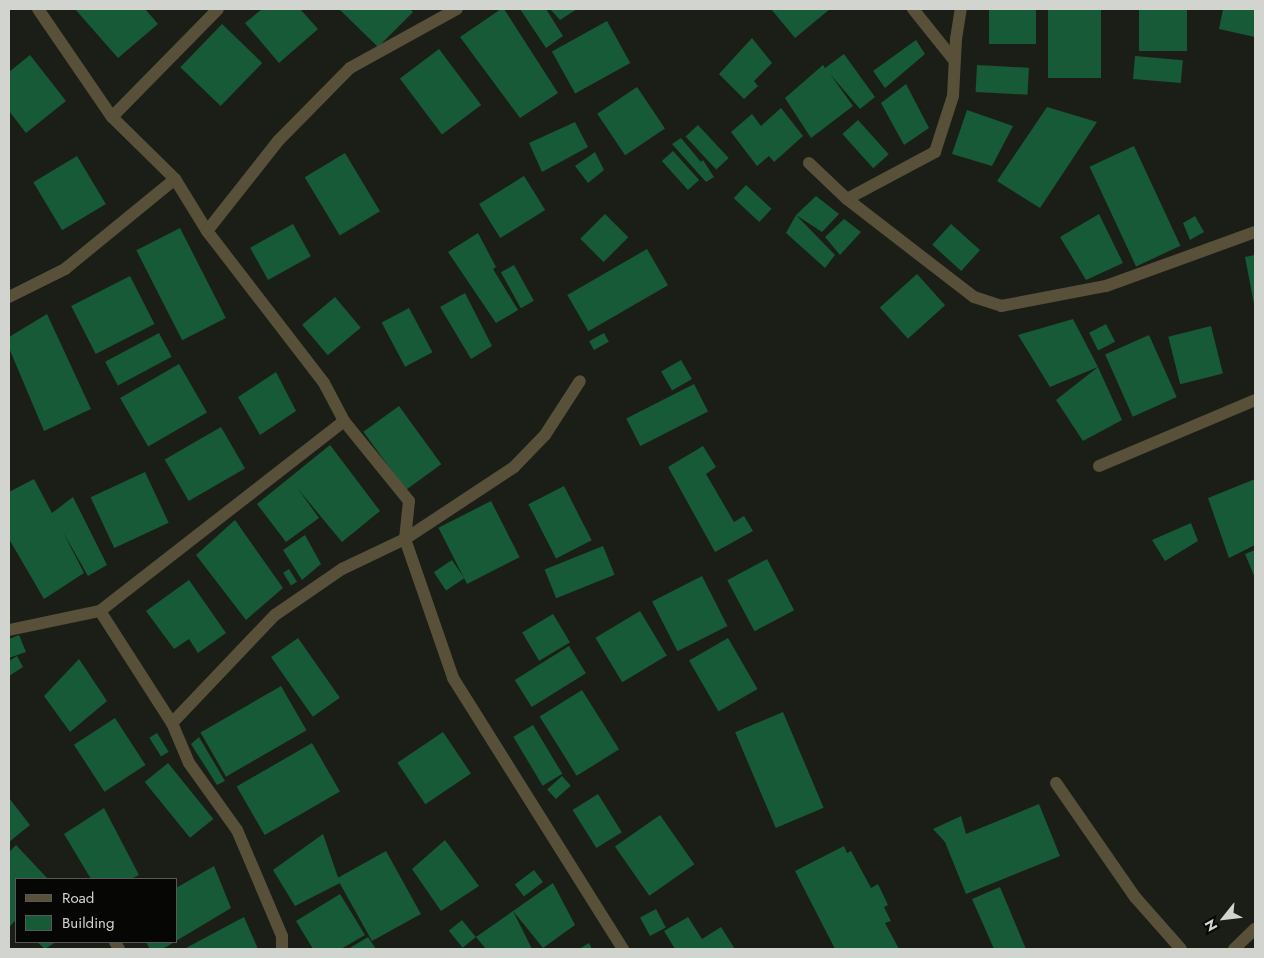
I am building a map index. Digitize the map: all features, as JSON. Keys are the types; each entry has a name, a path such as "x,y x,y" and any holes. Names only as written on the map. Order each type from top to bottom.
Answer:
{"street":[{"path":"38,9 112,117 175,179 207,231 324,383 344,421 409,501 405,539 453,678 623,949"},
{"path":"112,117 218,9"},
{"path":"207,231 278,141 350,68 458,9"},
{"path":"912,9 954,60"},
{"path":"847,199 936,152 953,96 954,60 961,9"},
{"path":"809,163 847,199 974,298 1001,306 1106,286 1255,232"},
{"path":"9,297 65,269 175,179"},
{"path":"172,723 275,615 342,569 405,539 514,467 545,434 580,381"},
{"path":"1099,466 1255,400"},
{"path":"9,630 100,611 344,421"},
{"path":"100,611 172,723 189,763 237,830 282,936 282,949"},
{"path":"1056,783 1135,897 1181,949"},
{"path":"1234,949 1255,929"}],"building":[{"path":"75,9 145,9 158,24 118,58"},
{"path":"262,9 300,9 318,29 279,63 245,23"},
{"path":"339,9 410,9 413,12 378,47"},
{"path":"501,9 504,9 558,93 520,118 460,37"},
{"path":"520,9 546,9 563,36 546,48"},
{"path":"550,9 577,9 560,20"},
{"path":"771,9 830,9 795,38"},
{"path":"989,9 1036,9 1036,44 989,44"},
{"path":"1048,9 1101,9 1101,78 1048,78"},
{"path":"1139,9 1187,9 1187,51 1139,51"},
{"path":"1223,9 1255,9 1255,37 1219,29"},
{"path":"607,21 630,63 575,94 552,52"},
{"path":"222,24 262,63 221,106 180,67"},
{"path":"752,38 772,63 754,81 758,86 744,99 719,74"},
{"path":"916,40 925,54 885,88 873,71"},
{"path":"439,49 481,105 442,134 400,78"},
{"path":"844,54 875,97 860,109 830,74 853,106 811,138 785,98 823,65 825,68"},
{"path":"30,55 66,101 26,133 9,111 9,72"},
{"path":"1135,56 1183,60 1181,83 1133,79"},
{"path":"977,65 1029,68 1028,95 976,92"},
{"path":"906,84 929,128 904,145 881,103"},
{"path":"637,87 665,128 625,155 597,114"},
{"path":"1047,107 1097,122 1040,208 997,181"},
{"path":"781,108 803,136 774,162 769,156 757,166 731,132 752,114 761,126"},
{"path":"967,110 1013,126 992,166 952,154"},
{"path":"858,120 889,154 873,168 842,134"},
{"path":"575,122 588,147 542,172 529,143"},
{"path":"698,125 729,158 716,170 686,137"},
{"path":"681,138 701,162 703,160 714,177 706,182 672,144"},
{"path":"1134,146 1180,246 1136,266 1090,167"},
{"path":"673,151 699,180 688,190 662,161"},
{"path":"595,152 604,170 588,183 575,166"},
{"path":"345,153 380,211 340,235 305,177"},
{"path":"77,156 106,204 62,230 33,182"},
{"path":"524,176 545,210 500,238 479,204"},
{"path":"746,185 772,209 759,222 734,198"},
{"path":"816,196 839,214 822,232 796,215"},
{"path":"605,214 628,237 604,262 580,239"},
{"path":"1099,214 1123,263 1086,280 1060,237"},
{"path":"796,215 835,255 825,268 786,233"},
{"path":"1195,216 1204,232 1190,240 1183,223"},
{"path":"844,219 861,232 840,255 825,237"},
{"path":"293,224 311,256 268,280 250,248"},
{"path":"951,224 980,250 961,271 932,245"},
{"path":"180,228 226,318 182,340 136,250"},
{"path":"478,233 496,267 493,269 518,310 496,323 448,252"},
{"path":"647,249 668,285 588,331 567,295"},
{"path":"1255,255 1255,304 1254,304 1245,257"},
{"path":"514,265 534,301 521,308 501,272"},
{"path":"917,274 945,305 908,339 880,307"},
{"path":"130,276 155,324 96,354 71,306"},
{"path":"465,293 492,346 471,359 440,307"},
{"path":"335,297 361,328 328,355 302,325"},
{"path":"409,308 432,352 405,367 382,323"},
{"path":"47,314 91,409 44,431 9,348 9,337"},
{"path":"1073,319 1098,367 1050,387 1018,335"},
{"path":"1106,324 1115,342 1098,350 1089,333"},
{"path":"1211,326 1223,374 1180,384 1168,337"},
{"path":"159,333 172,357 118,385 105,362"},
{"path":"604,333 609,342 594,350 589,341"},
{"path":"1149,335 1177,397 1133,417 1105,355"},
{"path":"681,360 692,379 672,391 661,372"},
{"path":"179,364 207,412 148,446 120,398"},
{"path":"1098,367 1122,420 1083,441 1056,400"},
{"path":"276,372 296,411 260,435 238,397"},
{"path":"694,384 708,412 640,446 626,419"},
{"path":"399,406 441,464 406,490 363,432"},
{"path":"221,427 245,469 189,501 165,460"},
{"path":"330,445 380,511 342,542 298,489 319,518 286,542 257,504"},
{"path":"703,446 716,467 706,474 734,522 744,516 753,531 715,552 668,467"},
{"path":"145,472 169,523 114,548 91,497"},
{"path":"34,479 52,513 73,497 107,565 88,576 63,532 84,573 44,599 9,539 9,492"},
{"path":"1255,479 1255,545 1229,558 1208,498"},
{"path":"564,486 592,540 556,559 528,504"},
{"path":"491,501 520,557 467,584 438,528"},
{"path":"235,520 283,588 246,620 196,555"},
{"path":"1191,523 1198,541 1165,561 1152,540"},
{"path":"305,535 321,564 302,580 283,550"},
{"path":"603,546 615,575 556,598 545,570"},
{"path":"1255,550 1255,578 1245,554"},
{"path":"767,559 794,610 754,631 727,580"},
{"path":"452,560 464,578 446,591 434,572"},
{"path":"289,569 297,582 291,585 283,573"},
{"path":"702,576 727,626 678,651 652,601"},
{"path":"189,580 226,633 198,653 189,639 174,649 146,611"},
{"path":"640,611 667,656 622,682 595,638"},
{"path":"553,614 570,642 539,661 522,633"},
{"path":"19,635 26,652 9,658 9,639"},
{"path":"298,638 340,698 313,717 271,657"},
{"path":"728,638 758,689 719,712 689,660"},
{"path":"569,646 586,673 532,707 515,680"},
{"path":"17,656 23,667 9,676 9,661"},
{"path":"79,659 107,701 70,732 44,696"},
{"path":"281,686 306,730 226,777 200,732"},
{"path":"582,690 619,749 577,776 540,716"},
{"path":"783,712 824,808 776,828 735,732"},
{"path":"115,718 145,765 104,792 74,745"},
{"path":"533,725 562,774 543,786 513,737"},
{"path":"443,732 471,773 425,804 397,763"},
{"path":"157,733 169,752 161,756 149,738"},
{"path":"199,737 225,781 217,785 191,744"},
{"path":"312,743 340,791 265,835 237,786"},
{"path":"168,763 213,819 190,838 145,782"},
{"path":"562,776 571,786 556,799 547,789"},
{"path":"598,794 622,832 596,848 573,810"},
{"path":"9,798 30,825 9,842"},
{"path":"1039,804 1060,856 966,894 945,842 933,829 961,816 966,834"},
{"path":"104,808 139,875 133,878 90,878 64,834"},
{"path":"660,815 694,864 649,896 615,847"},
{"path":"323,834 340,883 295,906 273,870"},
{"path":"445,840 479,886 441,911 412,869"},
{"path":"16,845 47,878 15,878 15,921 9,927 9,852"},
{"path":"844,846 847,853 851,851 871,888 878,884 888,905 884,907 891,921 885,923 899,949 835,949 795,871"},
{"path":"386,851 421,914 372,941 337,878"},
{"path":"214,866 231,908 178,940 178,887"},
{"path":"534,870 543,882 524,896 515,884"},
{"path":"553,883 575,925 543,948 513,911"},
{"path":"1000,887 1026,949 994,949 972,899"},
{"path":"340,894 365,935 341,949 313,949 296,921"},
{"path":"656,909 666,928 650,936 640,917"},
{"path":"513,911 532,949 486,949 476,937"},
{"path":"244,917 258,949 184,949"},
{"path":"688,917 702,939 721,927 735,949 675,949 664,931"},
{"path":"462,920 476,937 463,948 449,931"},
{"path":"368,937 376,949 348,949"},
{"path":"38,943 54,943 45,949"},
{"path":"147,943 173,943 162,949 150,949"},
{"path":"589,943 592,949 579,949"}]}
